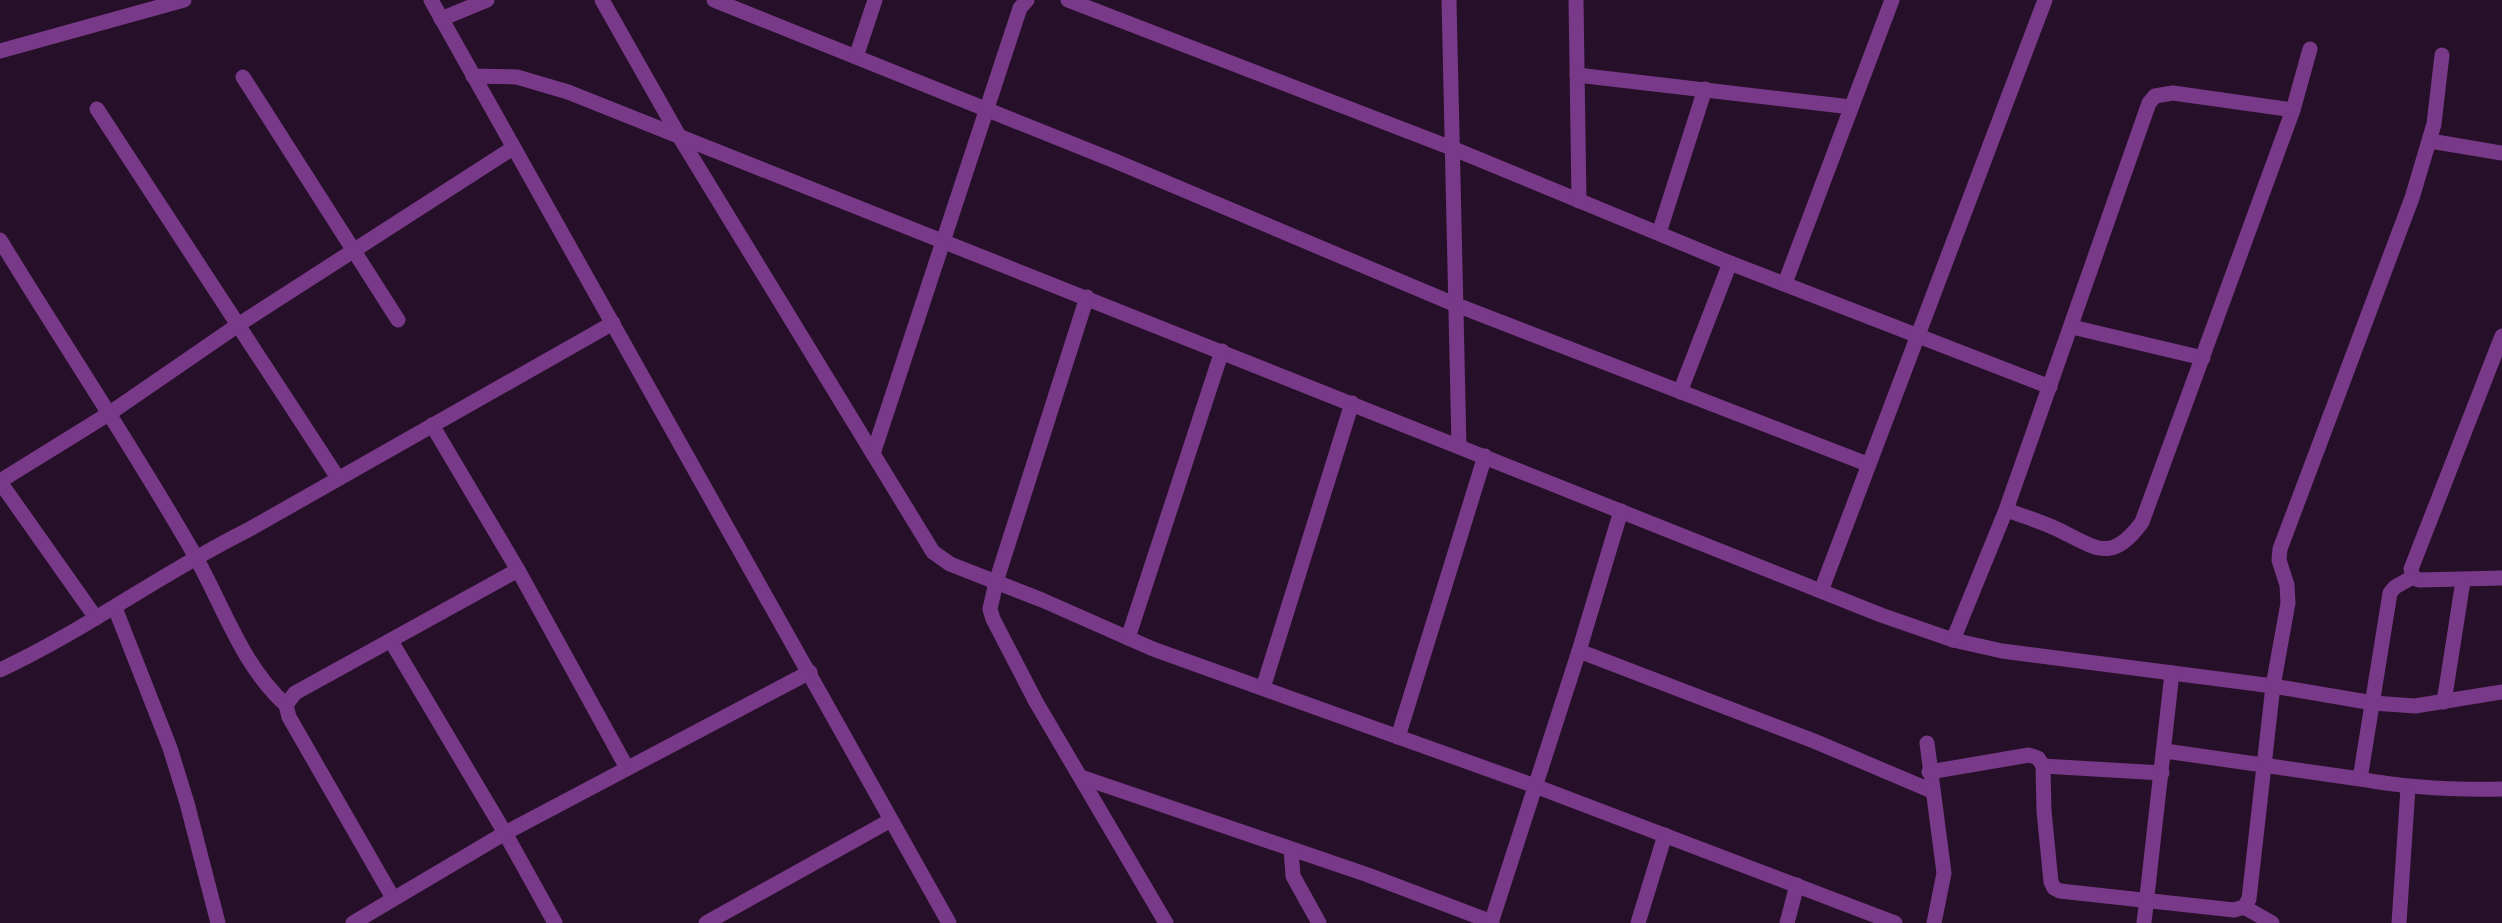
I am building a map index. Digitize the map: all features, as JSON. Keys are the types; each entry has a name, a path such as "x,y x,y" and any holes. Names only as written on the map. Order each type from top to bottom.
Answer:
{"street":[{"path":"0,51 154,4 184,0"},
{"path":"431,0 949,923"},
{"path":"441,19 487,0"},
{"path":"602,0 679,136 933,552 950,564 1128,638 1535,786 1895,923"},
{"path":"714,0 985,111 1115,161 1454,304 1867,464"},
{"path":"856,57 875,0"},
{"path":"873,454 985,111 1020,8 1027,0"},
{"path":"1068,0 1454,149 1730,263 1919,334 2050,387"},
{"path":"1449,0 1454,149 1454,304 1459,446"},
{"path":"1576,0 1579,201"},
{"path":"1785,283 1892,0"},
{"path":"1821,591 1867,464 1919,334 2045,0"},
{"path":"2006,510 2042,522 2095,549 2113,549 2129,540 2142,522 2293,110 2310,49"},
{"path":"1929,772 2029,755 2038,758 2043,766 2044,811 2054,888 2060,891 2234,910 2244,907 2250,898 2273,686 2288,603 2287,585 2278,560 2280,549 2412,198 2430,141 2439,94 2442,55"},
{"path":"1577,75 1851,107"},
{"path":"473,76 517,77 558,89 1821,591 1953,640 2013,652 2273,686 2373,703 2415,706 2502,692"},
{"path":"243,77 398,320"},
{"path":"1659,233 1705,89"},
{"path":"1953,640 2006,510 2072,327 2144,115 2155,96 2172,93 2293,110"},
{"path":"97,109 338,478"},
{"path":"2430,141 2502,153"},
{"path":"96,618 0,481 110,413 238,325 513,147"},
{"path":"0,240 110,413 195,556 258,675 286,705 289,717 393,898"},
{"path":"1680,392 1730,263"},
{"path":"1086,297 996,582 990,609 1036,702 1166,923"},
{"path":"0,670 35,654 115,608 195,556 248,530 613,323"},
{"path":"2072,327 2203,358"},
{"path":"2502,336 2411,569 2413,577 2419,580 2463,581 2502,578"},
{"path":"1128,638 1222,351"},
{"path":"1263,688 1352,403"},
{"path":"432,425 518,570 627,768"},
{"path":"1398,736 1485,456"},
{"path":"1081,777 1291,849 1492,923 1621,511"},
{"path":"286,705 295,693 518,570"},
{"path":"2360,779 2390,593 2395,587 2413,577"},
{"path":"2444,702 2463,581"},
{"path":"115,608 170,748 187,803 218,923"},
{"path":"391,641 505,833 555,923"},
{"path":"1579,651 1814,741 1932,791"},
{"path":"353,923 505,833 810,672"},
{"path":"2144,923 2172,673"},
{"path":"1927,743 1944,873 1934,923"},
{"path":"2165,751 2265,763 2408,788 2502,789"},
{"path":"2043,766 2162,773"},
{"path":"2399,923 2408,788"},
{"path":"706,923 891,820"},
{"path":"1638,923 1665,835"},
{"path":"1291,849 1290,861 1293,876 1319,923"},
{"path":"1786,923 1797,885"},
{"path":"2244,907 2272,923"}]}
